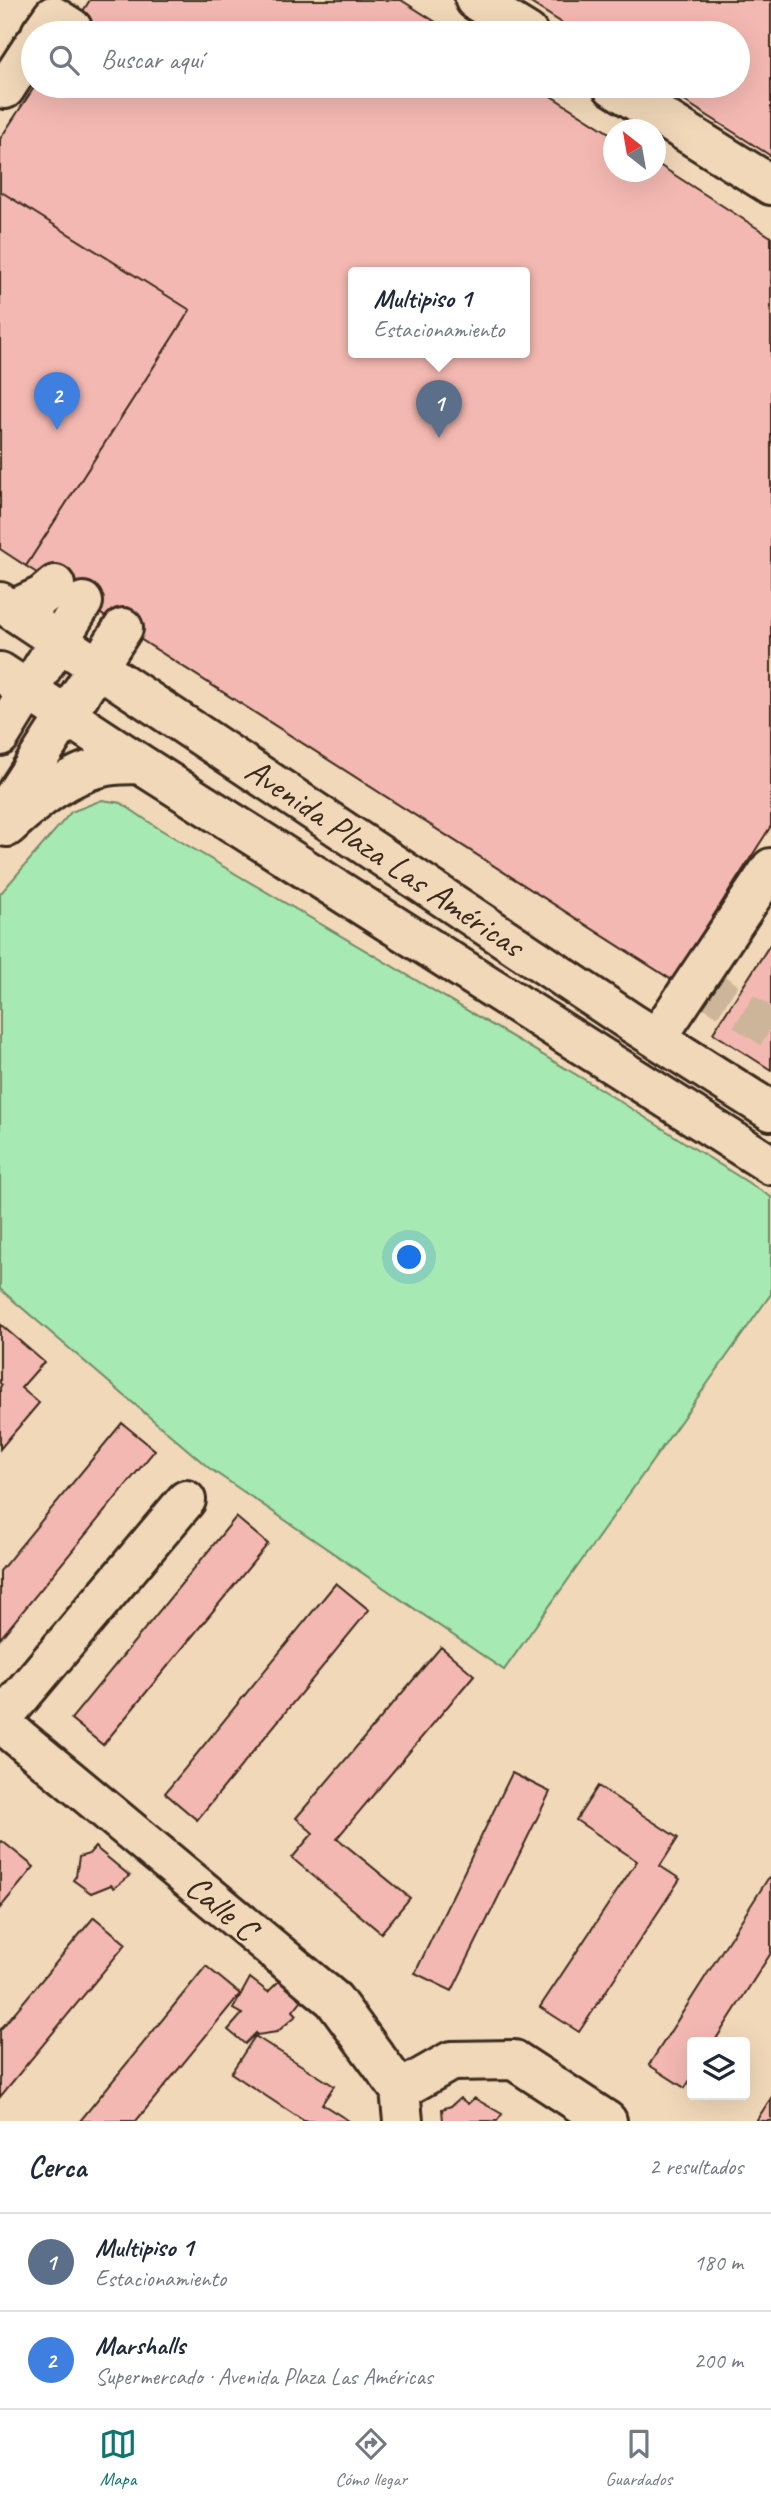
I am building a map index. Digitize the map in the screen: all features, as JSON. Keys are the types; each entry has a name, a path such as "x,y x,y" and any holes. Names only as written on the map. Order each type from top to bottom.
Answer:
{"street":[{"path":"475,0 509,21"},
{"path":"0,86 5,89 21,64"},
{"path":"631,98 771,185"},
{"path":"0,736 14,682 59,640 69,594 42,596 6,606"},
{"name":"Avenida Plaza Las Américas","path":"6,606 771,1111"},
{"path":"0,818 123,628"},
{"name":"Avenida Plaza Las Américas","path":"14,682 771,1165"},
{"path":"0,834 27,810 85,772 106,766 140,764"},
{"path":"657,1038 771,868"},
{"path":"0,1721 186,1500"},
{"name":"Calle C","path":"0,1721 334,2000 402,2105"},
{"path":"402,2105 451,2061 514,2060 607,2121"}],"green space":[{"path":"102,800 121,803 158,828 597,1087 771,1197 771,1294 504,1670 209,1468 0,1289 0,894 71,812"}],"building":[{"path":"90,0 401,0 434,21 77,21"},
{"path":"526,0 771,0 771,156 680,98 750,98 750,21 559,21"},
{"path":"27,98 554,98 603,129 603,182 666,182 666,169 771,237 771,826 672,980 26,566 190,310 0,191 0,139"},
{"path":"0,191 190,310 26,566 0,549"},
{"path":"771,943 771,1070 713,1033"},
{"path":"0,1324 44,1362 21,1388 39,1403 0,1449 2,1385"},
{"path":"122,1423 155,1450 0,1639 0,1571"},
{"path":"236,1517 268,1544 103,1745 71,1719"},
{"path":"336,1583 369,1610 197,1820 165,1793"},
{"path":"441,1647 474,1675 337,1838 410,1898 381,1933 292,1858 313,1833 296,1818"},
{"path":"512,1773 550,1792 452,1991 415,1973"},
{"path":"598,1786 678,1838 660,1866 680,1879 579,2032 540,2007 637,1861 576,1820"},
{"path":"2,1841 34,1867 0,1908 0,1843"},
{"path":"95,1847 130,1876 114,1888 111,1885 91,1893 73,1880 79,1857 89,1854"},
{"path":"769,1877 771,1953 717,2037 687,2037 685,2088 649,2065"},
{"path":"94,1917 126,1944 0,2097 0,2030"},
{"path":"206,1966 240,1994 136,2121 80,2121"},
{"path":"250,1978 268,1992 281,1979 305,1996 293,2011 297,2015 277,2032 256,2033 245,2044 228,2030 242,2014 233,2009"},
{"path":"255,2036 334,2086 322,2104 349,2121 304,2121 231,2073"},
{"path":"460,2098 468,2104 474,2098 502,2114 497,2121 443,2121 442,2109 451,2106"},
{"path":"771,2098 771,2121 756,2121"}],"tunnel":[{"path":"696,980 771,1029"}],"place":[{"name":"Marshalls","path":"57,430"},
{"name":"Multipiso 1","path":"439,438"}]}
